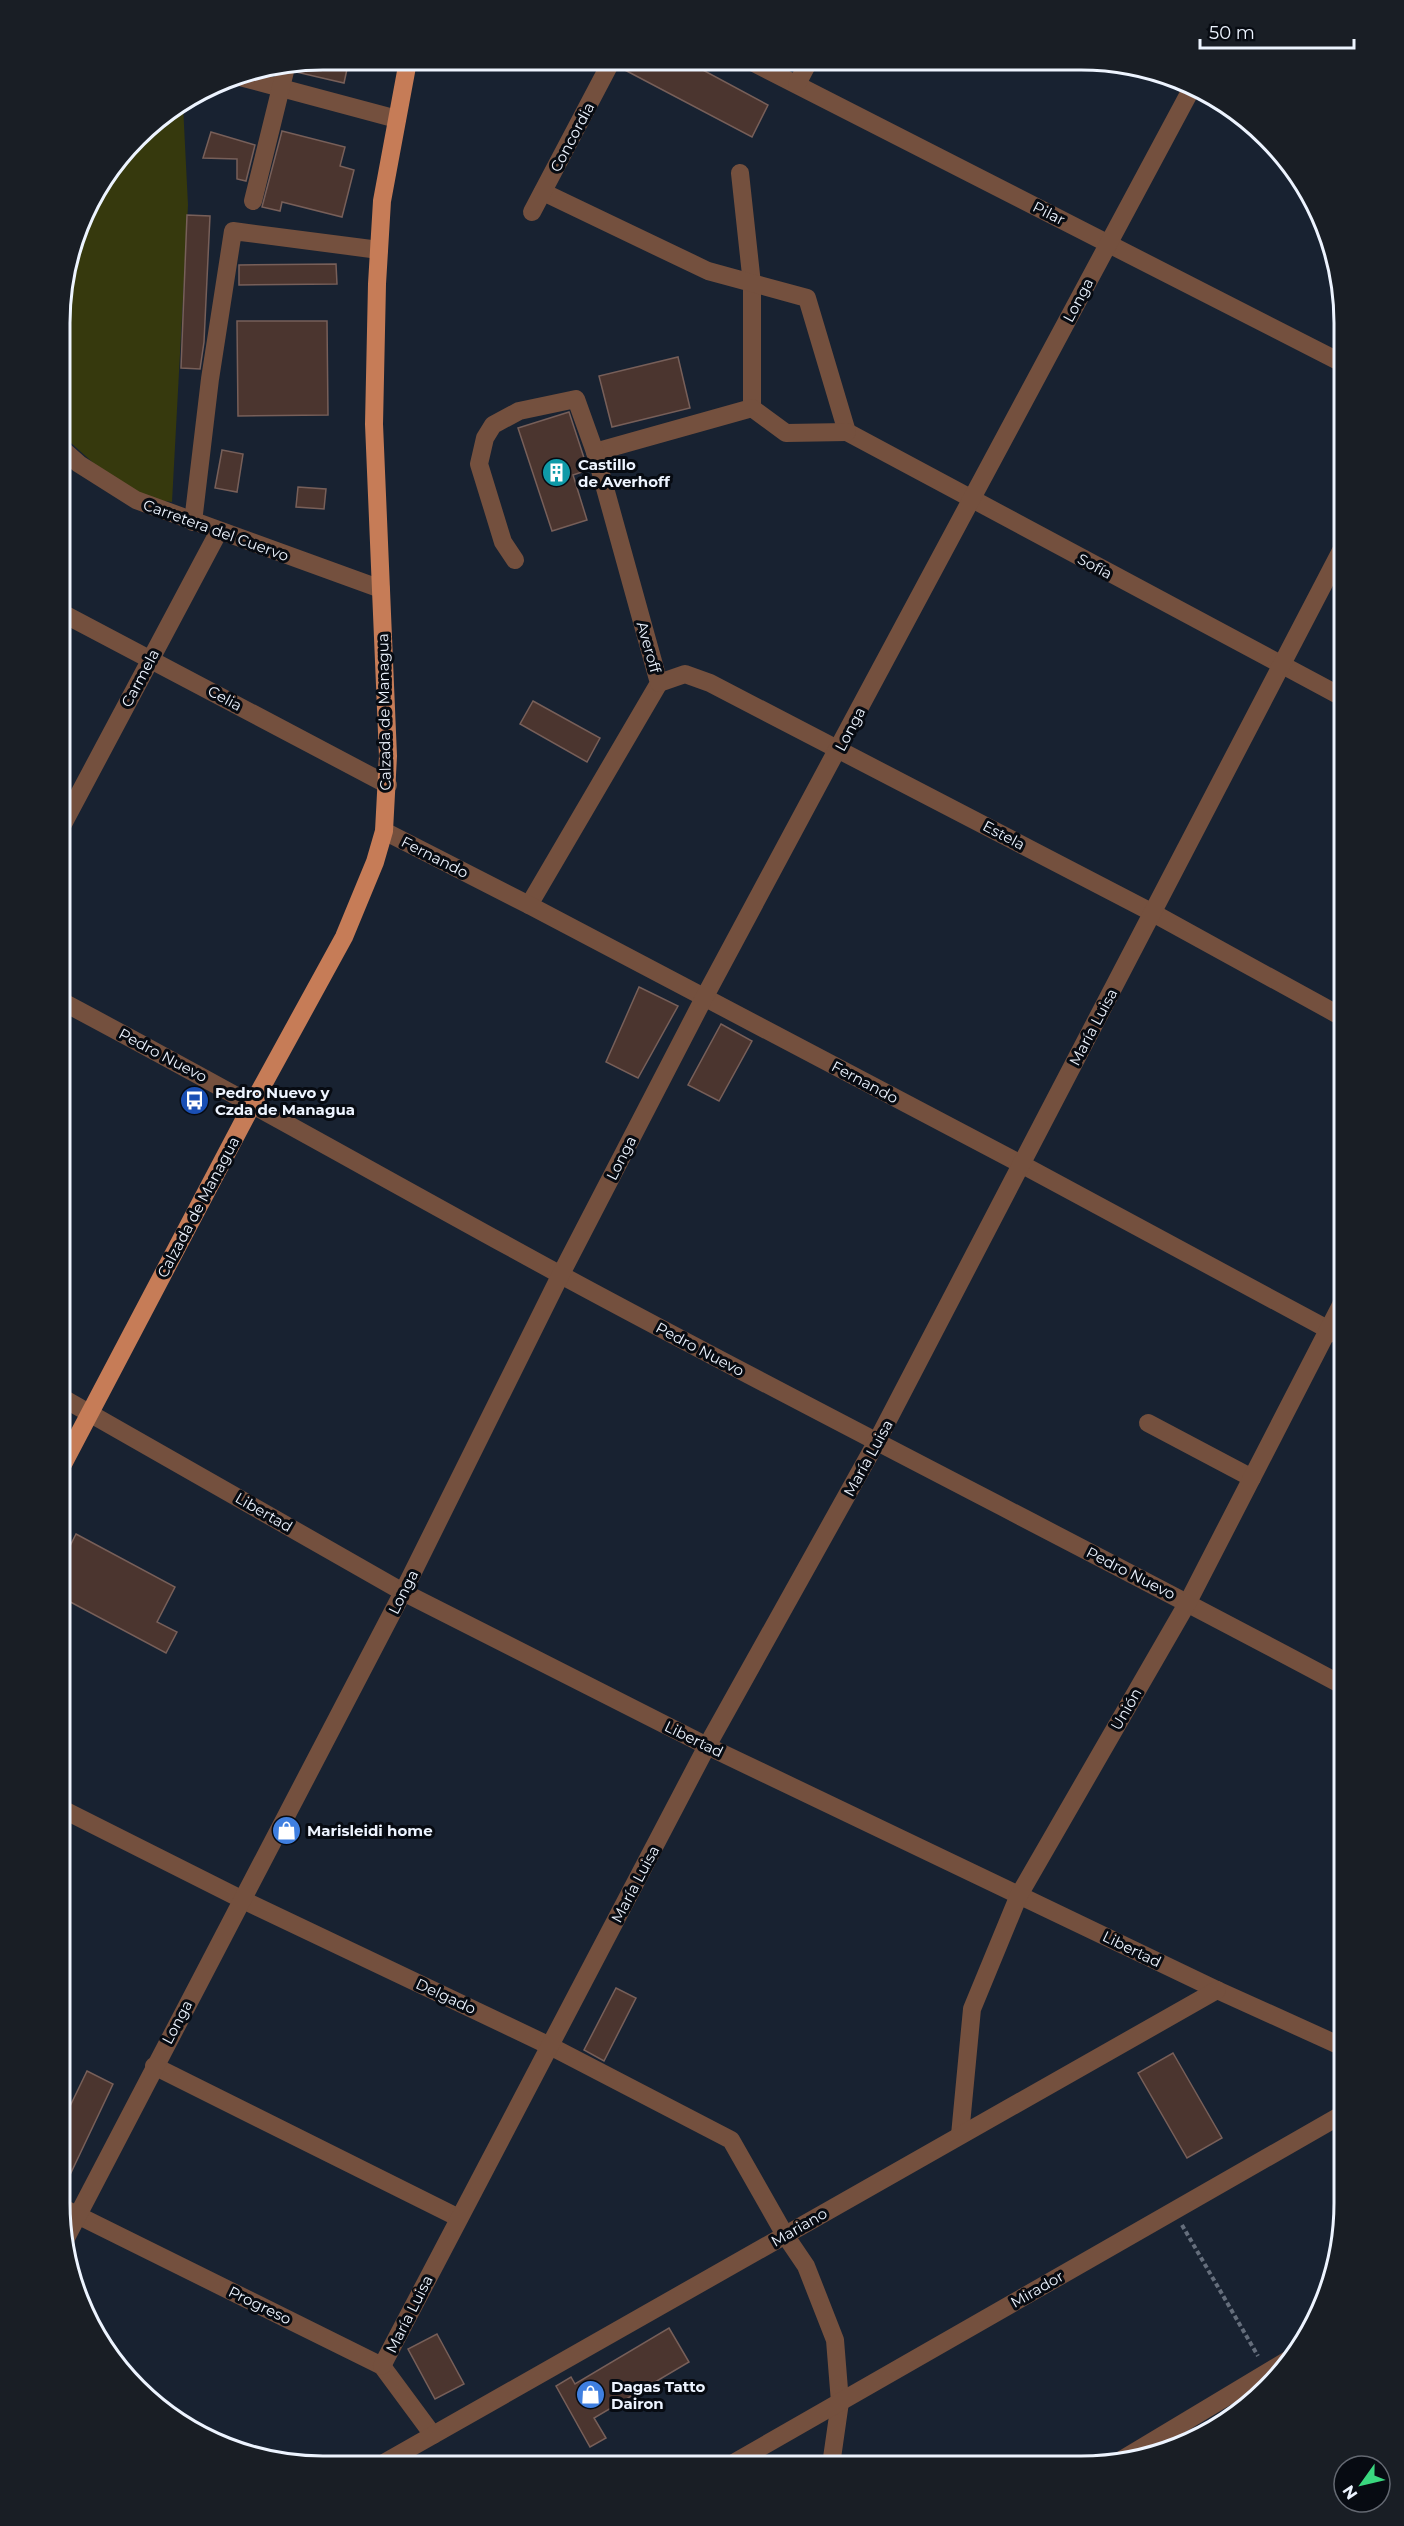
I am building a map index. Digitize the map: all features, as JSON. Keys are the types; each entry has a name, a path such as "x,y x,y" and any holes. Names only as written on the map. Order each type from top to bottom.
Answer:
{"main road":[{"name":"Calzada de Managua","path":"70,1451 253,1103 344,937 375,862 384,831 388,785 374,424 379,250 382,201 406,70"}],"street":[{"name":"Concordia","path":"532,212 607,70"},
{"name":"Pilar","path":"768,70 1334,359"},
{"path":"797,84 804,70"},
{"path":"253,201 284,74"},
{"path":"254,80 397,119"},
{"name":"Longa","path":"72,2227 403,1592 561,1274 704,998 1189,95"},
{"path":"740,173 752,284 752,408"},
{"path":"543,192 708,271 807,298 847,432 786,433 752,408"},
{"path":"193,522 210,379 232,231 379,250"},
{"name":"Averoff","path":"515,560 503,542 478,464 485,438 493,425 519,411 576,399 595,453 659,683 529,905"},
{"path":"595,453 752,408"},
{"name":"Sofía","path":"847,432 1334,693"},
{"name":"Carretera del Cuervo","path":"70,456 136,500 381,589"},
{"name":"Carmela","path":"70,811 219,531"},
{"name":"María Luisa","path":"382,2366 707,1746 876,1443 1334,563"},
{"name":"Celia","path":"70,617 388,785"},
{"name":"Estela","path":"659,683 685,674 710,683 1153,913 1334,1013"},
{"name":"Fernando","path":"384,831 1021,1164 1334,1332"},
{"name":"Pedro Nuevo","path":"70,1006 253,1103 561,1274 876,1443 1188,1602 1334,1681"},
{"name":"Unión","path":"960,2134 972,2009 1019,1895 1188,1602 1252,1478 1334,1336"},
{"name":"Libertad","path":"70,1402 403,1592 707,1746 1217,1990 1334,2043"},
{"path":"1148,1424 1252,1478"},
{"name":"Delgado","path":"70,1813 243,1900 550,2046 731,2140 785,2235 806,2266 835,2340 840,2402 832,2456"},
{"name":"Mariano","path":"396,2456 1217,1990"},
{"path":"154,2066 459,2218"},
{"name":"Mirador","path":"746,2456 1334,2119"},
{"name":"Progreso","path":"71,2212 382,2366 433,2435"},
{"path":"1141,2448 1268,2372"}],"path":[{"path":"1174,2211 1268,2372"}],"green space":[{"path":"183,113 188,205 172,502 149,499 108,476 70,442 70,323 75,274 90,226 113,183 144,144"}],"building":[{"path":"347,70 344,83 297,72"},
{"path":"625,70 703,70 768,105 752,137"},
{"path":"282,131 345,147 340,166 354,170 342,217 282,202 280,211 262,207"},
{"path":"211,132 255,145 246,181 237,179 237,159 203,158"},
{"path":"187,215 210,216 204,342 200,369 181,368"},
{"path":"336,264 337,284 239,285 239,265"},
{"path":"237,321 327,321 328,415 238,416"},
{"path":"678,357 690,408 612,427 599,376"},
{"name":"Castillo de Averhoff","path":"569,412 588,470 573,475 587,520 552,531 518,428"},
{"path":"222,450 243,454 237,492 215,488"},
{"path":"298,487 326,489 324,509 296,507"},
{"path":"533,701 600,738 587,762 520,724"},
{"path":"639,987 678,1006 638,1078 606,1062"},
{"path":"721,1024 752,1041 719,1101 688,1085"},
{"path":"76,1534 175,1587 157,1622 177,1632 166,1653 70,1602 70,1546"},
{"path":"616,1988 636,1998 604,2061 584,2050"},
{"path":"1173,2053 1222,2138 1187,2158 1138,2073"},
{"path":"87,2071 113,2084 70,2175 70,2106"},
{"path":"669,2328 689,2362 594,2418 606,2438 590,2447 556,2386 571,2377 575,2384"},
{"path":"437,2334 464,2384 435,2399 408,2349"}],"place":[{"name":"Castillo de Averhoff","path":"557,473"},
{"name":"Pedro Nuevo y Czda de Managua","path":"194,1101"},
{"name":"Marisleidi home","path":"286,1830"},
{"name":"Dagas Tatto Dairon","path":"590,2395"}]}
